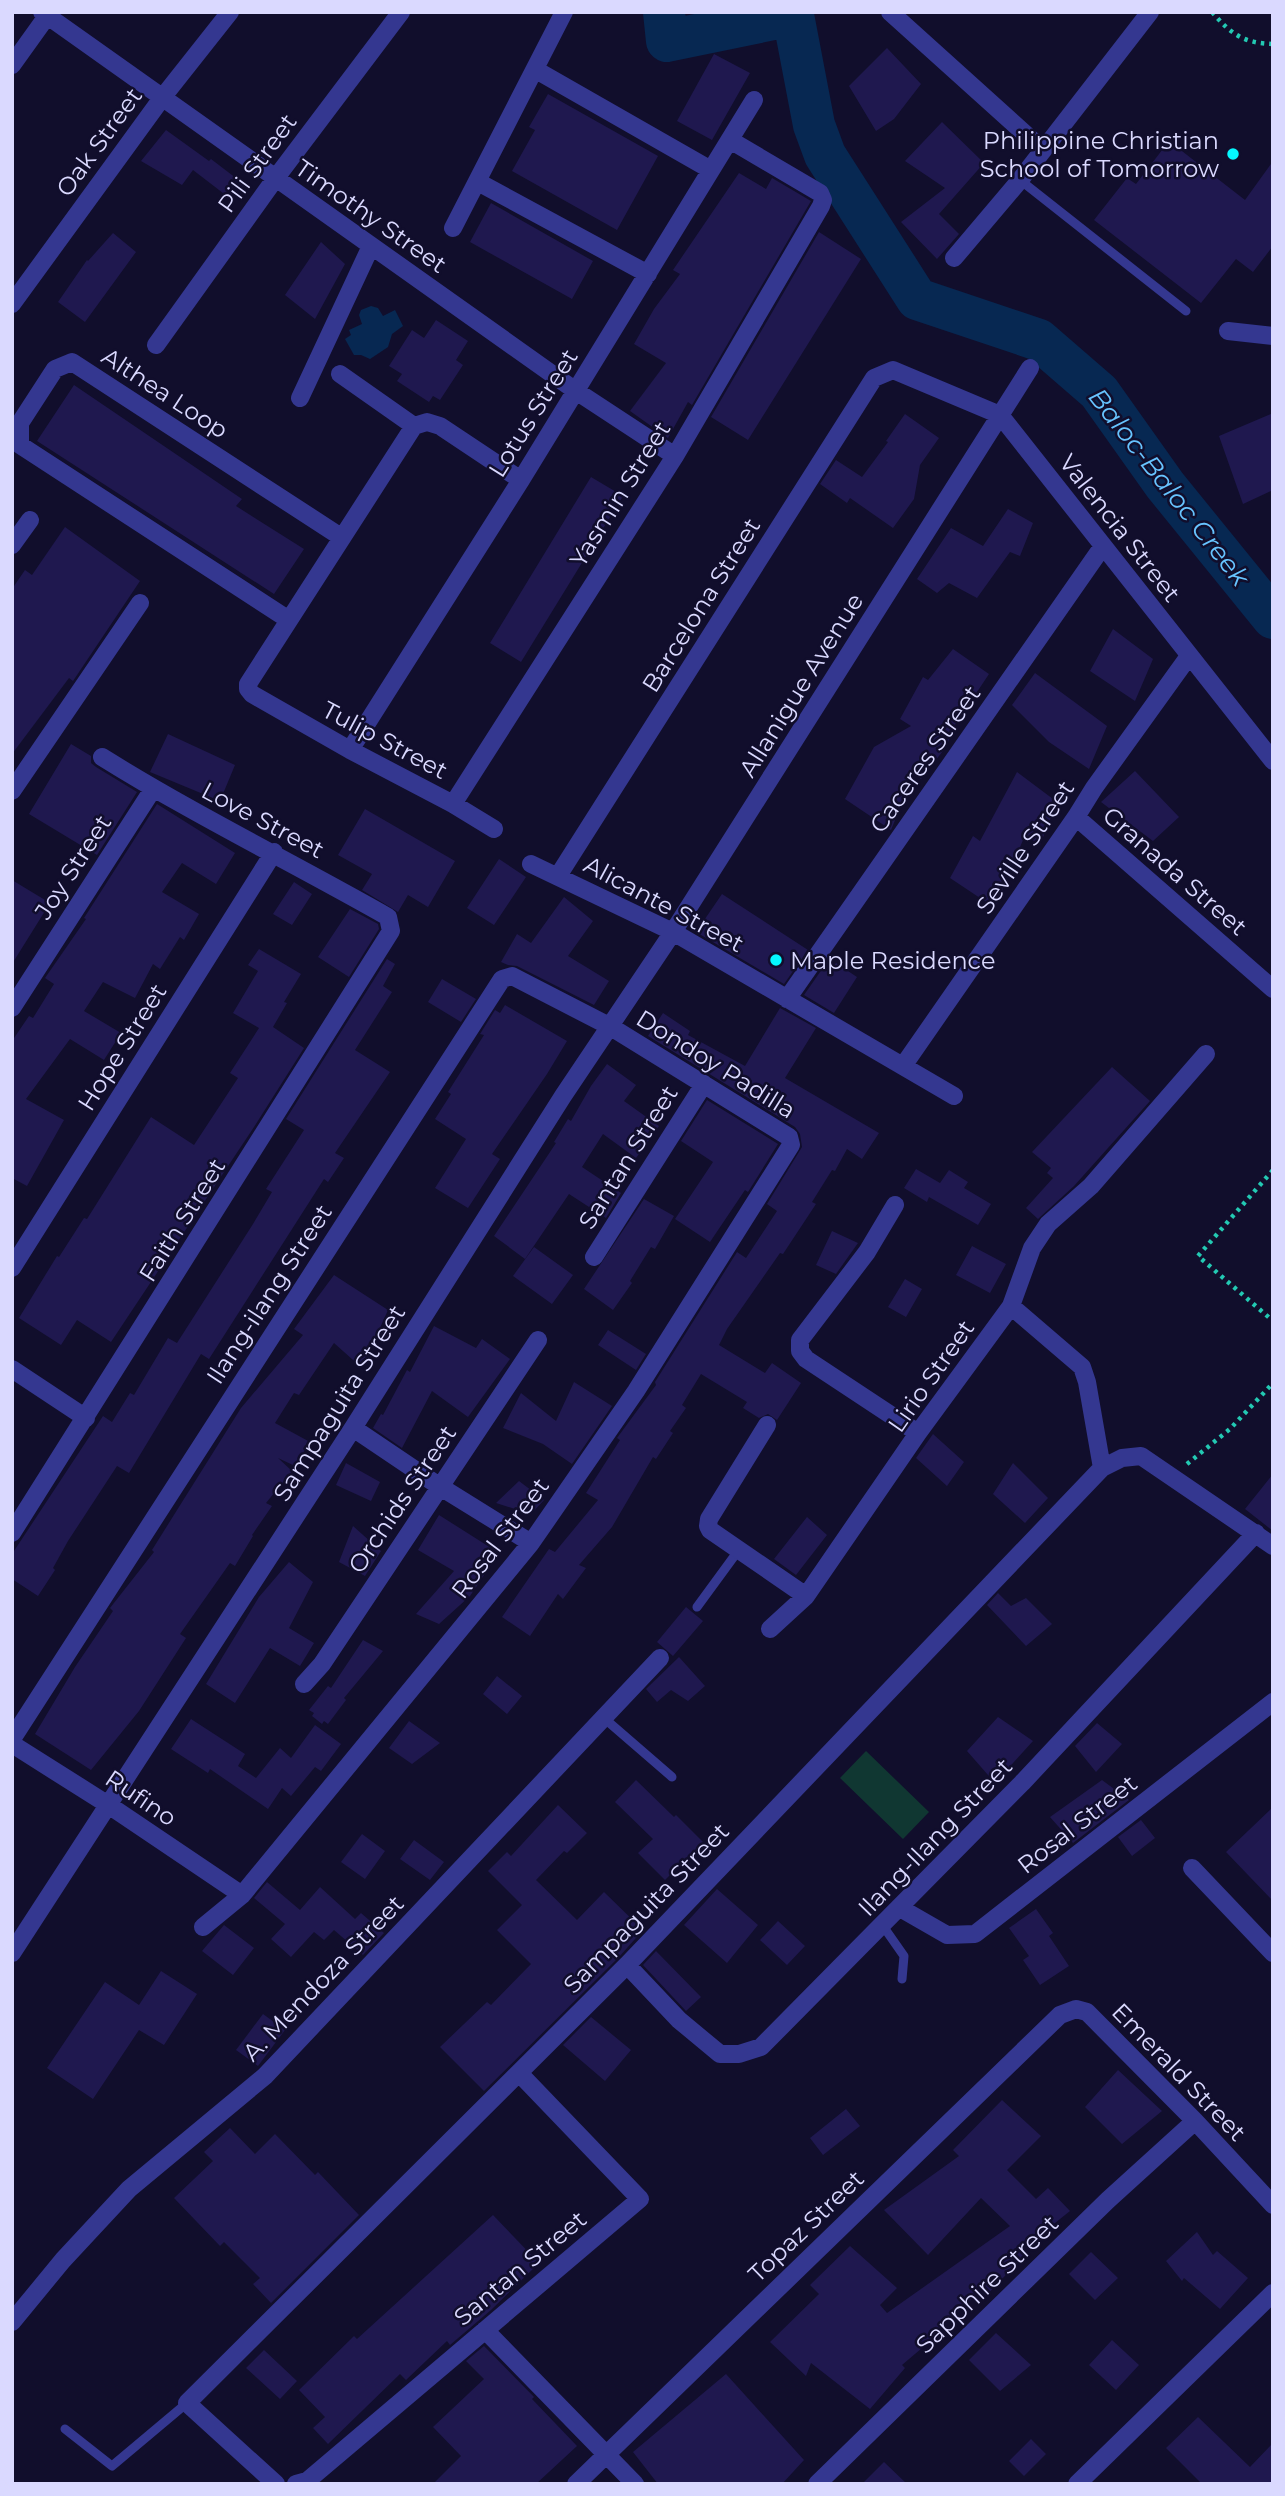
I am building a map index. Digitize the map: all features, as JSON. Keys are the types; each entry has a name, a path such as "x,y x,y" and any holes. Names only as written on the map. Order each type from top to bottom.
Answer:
{"street":[{"name":"Oak Street","path":"12,304 162,98 230,12"},
{"name":"Pili Street","path":"156,345 275,179 401,12"},
{"path":"453,228 565,12"},
{"path":"890,12 1043,150"},
{"path":"954,258 1020,180 1150,12"},
{"name":"Timothy Street","path":"47,13 275,179 576,391 675,456"},
{"path":"12,65 47,13"},
{"path":"536,70 712,170"},
{"name":"Lotus Street","path":"350,750 521,480 754,100"},
{"name":"Yasmin Street","path":"453,804 675,456 821,205 823,200 820,193 730,140"},
{"path":"478,182 648,274"},
{"path":"300,398 370,246"},
{"path":"1228,331 1273,336"},
{"name":"Althea Loop","path":"289,620 20,445 20,423 55,369 72,362 341,537"},
{"name":"Allanigue Avenue","path":"611,1027 1030,368"},
{"name":"Valencia Street","path":"893,370 1000,415 1273,761"},
{"name":"Barcelona Street","path":"558,876 874,377 893,370"},
{"path":"340,374 414,426"},
{"path":"289,620 414,426 427,422 440,426 521,480"},
{"path":"12,545 30,520"},
{"name":"Caceres Street","path":"787,999 1104,546"},
{"path":"12,791 140,603"},
{"name":"Tulip Street","path":"289,620 248,684 252,694 494,829"},
{"name":"Seville Street","path":"903,1066 1094,788 1189,656"},
{"name":"Love Street","path":"102,757 153,789 274,852 388,917 391,931"},
{"name":"Joy Street","path":"12,1008 153,789"},
{"name":"Granada Street","path":"1076,817 1273,989"},
{"name":"Hope Street","path":"12,1269 274,852"},
{"name":"Alicante Street","path":"531,864 673,932 954,1096"},
{"name":"Faith Street","path":"12,1533 391,931"},
{"name":"Ilang-ilang Street","path":"12,1741 502,979 512,976 611,1027"},
{"name":"Dondoy Padilla","path":"611,1027 789,1137 791,1145"},
{"name":"Sampaguita Street","path":"12,1954 353,1428 563,1096 611,1027"},
{"name":"Lirio Street","path":"770,1629 806,1596 918,1433 1011,1306 1032,1248 1048,1224 1091,1186 1206,1055"},
{"name":"Santan Street","path":"594,1257 704,1084"},
{"name":"Rosal Street","path":"204,1927 242,1895 531,1544 636,1391 791,1145"},
{"path":"895,1205 867,1252 800,1340 800,1351 807,1359 918,1433"},
{"path":"1011,1306 1082,1367 1087,1381 1102,1468"},
{"name":"Orchids Street","path":"304,1684 322,1664 538,1340"},
{"path":"12,1368 86,1418"},
{"path":"767,1425 709,1518 708,1526 738,1551 806,1596"},
{"path":"353,1428 531,1544"},
{"name":"Sampaguita Street","path":"187,2403 627,1965 1102,1468 1122,1458 1141,1455 1172,1476"},
{"path":"1172,1476 1273,1546"},
{"name":"Ilang-Ilang Street","path":"627,1965 679,2020 720,2054 739,2054 761,2046 1022,1783 1256,1533"},
{"name":"A. Mendoza Street","path":"12,2322 63,2260 129,2189 265,2076 660,1658"},
{"name":"Rosal Street","path":"900,1908 947,1935 975,1934 1273,1702"},
{"name":"Rufino","path":"12,1741 242,1895"},
{"path":"1192,1868 1273,1953"},
{"name":"Emerald Street","path":"1076,2009 1087,2012 1195,2121 1273,2206"},
{"name":"Topaz Street","path":"576,2484 1060,2015 1076,2009"},
{"name":"Santan Street","path":"296,2484 307,2481 640,2199 519,2073"},
{"name":"Sapphire Street","path":"817,2484 1108,2200 1195,2121"},
{"path":"1077,2484 1273,2293"},
{"path":"485,2330 635,2484"},
{"path":"187,2403 276,2484"}],"lane":[{"path":"1020,180 1186,311"},
{"path":"697,1607 738,1551"},
{"path":"605,1719 672,1777"},
{"path":"883,1926 904,1956 902,1979"},
{"path":"65,2430 112,2466 187,2403"}],"path":[{"path":"1212,12 1230,32 1255,44 1273,44"},
{"path":"1273,1170 1198,1256 1273,1321"},
{"path":"1172,1476 1230,1429 1273,1383"}],"green space":[{"path":"866,1751 929,1812 903,1839 840,1778"}],"water":[{"path":"371,306 378,308 383,316 395,310 403,326 392,334 388,347 370,359 354,355 345,339 351,335 349,330 362,324 359,315 361,310"}],"building":[{"path":"887,48 921,84 894,119 876,131 849,86"},
{"path":"714,54 750,73 712,140 677,121"},
{"path":"548,94 658,156 617,230 512,171 535,130 529,127"},
{"path":"942,122 984,163 939,214 959,234 937,259 901,222 945,188 905,161"},
{"path":"166,130 245,185 232,200 193,170 182,185 141,161"},
{"path":"1169,141 1245,200 1273,161 1273,246 1253,272 1236,259 1201,303 1094,220 1127,178 1136,184"},
{"path":"739,173 766,189 772,178 811,201 692,405 688,402 668,438 630,411 666,363 634,344 654,309 680,274 673,270"},
{"path":"491,203 593,261 572,299 470,242"},
{"path":"819,232 861,259 748,440 711,417"},
{"path":"113,233 136,252 85,322 58,302 87,260"},
{"path":"321,242 345,264 315,319 285,295"},
{"path":"436,320 468,341 456,360 463,365 440,400 433,396 429,402 397,381 402,374 389,366 412,330 424,338"},
{"path":"74,385 242,499 236,506 304,549 274,594 37,441"},
{"path":"1273,413 1273,490 1243,504 1219,436"},
{"path":"905,414 939,438 920,465 914,499 893,528 850,498 847,503 820,484 836,460 862,477"},
{"path":"591,477 623,496 521,662 490,643"},
{"path":"1008,509 1033,523 1020,556 1010,552 977,598 949,583 937,593 917,579 951,528 983,546"},
{"path":"65,527 140,581 73,681 69,678 12,754 12,589 25,570 32,575"},
{"path":"1113,629 1153,659 1135,701 1090,671"},
{"path":"953,649 989,674 969,704 965,701 946,747 921,779 914,774 891,830 845,799 874,747 911,726 900,719 923,677 928,680"},
{"path":"1035,673 1107,726 1089,769 1049,742 1012,705"},
{"path":"168,734 235,765 220,801 150,772"},
{"path":"71,744 91,756 91,763 96,767 137,792 97,855 29,814"},
{"path":"1135,771 1179,817 1153,841 1101,802"},
{"path":"1017,772 1057,802 1040,845 1025,835 995,908 950,878 973,836 980,841"},
{"path":"157,804 235,853 216,884 182,863 162,892 199,914 184,940 180,937 160,969 153,964 135,998 103,982 84,1011 121,1033 104,1060 70,1039 26,1099 64,1120 27,1186 12,1178 12,1041 29,1016 33,1018 54,984 45,978 86,919 84,918"},
{"path":"365,809 455,861 428,907 408,895 398,912 362,890 372,874 338,855"},
{"path":"499,859 526,877 494,925 467,908"},
{"path":"12,880 50,903 12,964"},
{"path":"294,882 312,894 292,925 273,914"},
{"path":"722,894 808,950 784,984 696,932"},
{"path":"564,897 593,921 568,956 609,981 594,1005 517,966 501,962 517,934 531,943"},
{"path":"350,909 378,924 379,929 349,977 318,957"},
{"path":"259,949 301,974 273,1027 304,1048 111,1342 77,1320 61,1345 19,1318 57,1256 59,1257 84,1218 87,1219 151,1117 194,1145 238,1078 230,1073 259,1028 233,1013 258,971 248,965"},
{"path":"387,959 395,964 383,986 392,992 355,1050 390,1072 335,1153 344,1158 328,1182 324,1179 209,1359 201,1354 129,1473 117,1466 68,1541 53,1568 55,1570 38,1596 12,1579 12,1554 103,1416 112,1422 130,1393 134,1395 168,1338 177,1343 253,1224 272,1192 266,1189 304,1130 286,1119"},
{"path":"827,962 833,967 836,963 857,977 834,1013 804,995"},
{"path":"442,979 476,999 461,1022 428,1002"},
{"path":"505,1005 567,1041 492,1154 500,1159 468,1208 435,1188 466,1139 435,1119 451,1094 448,1092 484,1035 480,1034 495,1010 500,1013"},
{"path":"780,1008 816,1028 785,1078 879,1133 862,1159 847,1149 835,1171 832,1170 812,1202 816,1204 783,1254 780,1253 727,1329 719,1345 765,1373 772,1363 801,1383 777,1420 768,1414 759,1418 743,1408 747,1402 701,1374 682,1405 686,1408 670,1431 673,1433 656,1459 653,1457 612,1527 579,1565 586,1568 563,1599 558,1594 530,1636 502,1617 549,1549 555,1552 598,1500 586,1493 620,1440 617,1438 656,1385 655,1382 737,1252 746,1258 777,1211 767,1204 802,1147 800,1134 795,1127 648,1036 663,1013 690,1031 688,1035 745,1066"},
{"path":"607,1064 636,1085 624,1101 659,1126 636,1158 603,1134 582,1167 621,1193 606,1218 569,1194 525,1259 494,1236 556,1143 554,1142 568,1119 571,1121"},
{"path":"1112,1067 1150,1101 1074,1186 1038,1219 1026,1208 1053,1178 1047,1173 1051,1168 1032,1152"},
{"path":"707,1100 778,1144 748,1192 745,1190 710,1242 675,1219 713,1162 681,1141"},
{"path":"916,1169 940,1183 949,1170 968,1182 964,1188 991,1204 978,1225 929,1197 927,1202 904,1188"},
{"path":"644,1199 674,1216 655,1249 651,1247 630,1281 632,1283 613,1310 584,1289"},
{"path":"832,1231 858,1243 836,1274 816,1265"},
{"path":"972,1246 1006,1264 990,1293 956,1275"},
{"path":"534,1247 573,1275 552,1304 513,1276"},
{"path":"334,1275 388,1310 362,1368 334,1343 299,1395 294,1393 275,1423 310,1442 295,1466 278,1458 292,1471 266,1503 272,1506 235,1566 230,1563 180,1634 186,1638 139,1711 91,1770 35,1734 75,1667 113,1611 110,1608 154,1552 152,1550 241,1408 303,1335 294,1329"},
{"path":"905,1279 922,1289 906,1317 888,1307"},
{"path":"434,1326 476,1348 482,1339 510,1359 468,1417 432,1391 402,1448 373,1428 407,1370 410,1372"},
{"path":"608,1330 646,1354 636,1370 598,1345"},
{"path":"574,1382 612,1406 572,1464 543,1444 503,1428 521,1393 556,1421"},
{"path":"933,1434 964,1462 947,1486 916,1458"},
{"path":"346,1463 380,1482 371,1501 336,1485"},
{"path":"1013,1463 1048,1498 1025,1523 993,1494"},
{"path":"1273,1474 1273,1531 1245,1509"},
{"path":"519,1481 544,1500 531,1514 496,1503"},
{"path":"439,1515 499,1553 470,1596 439,1624 416,1614 454,1571 418,1550"},
{"path":"807,1517 827,1535 796,1575 774,1559"},
{"path":"353,1526 381,1551 365,1576 339,1562"},
{"path":"289,1562 313,1582 289,1628 314,1643 300,1666 270,1648 235,1703 206,1684 259,1597"},
{"path":"998,1593 1011,1606 1026,1598 1052,1624 1026,1646 987,1605"},
{"path":"686,1607 703,1621 673,1656 657,1642"},
{"path":"363,1640 383,1651 344,1698 346,1700 328,1724 324,1721 322,1724 309,1710 328,1686 331,1688"},
{"path":"679,1657 705,1686 688,1701 671,1690 657,1702 646,1689"},
{"path":"497,1676 522,1696 507,1714 483,1694"},
{"path":"998,1717 1033,1741 995,1783 967,1751"},
{"path":"191,1719 245,1754 238,1766 256,1778 280,1748 291,1758 315,1725 341,1744 321,1771 315,1767 291,1796 282,1788 268,1809 210,1769 208,1773 171,1749"},
{"path":"409,1721 440,1743 412,1764 389,1748"},
{"path":"1097,1723 1122,1744 1096,1772 1075,1746"},
{"path":"636,1780 703,1842 665,1880 638,1853 653,1839 615,1802"},
{"path":"1102,1780 1129,1800 1073,1843 1050,1817"},
{"path":"558,1805 587,1833 567,1853 564,1851 536,1880 577,1920 604,1892 643,1930 484,2091 440,2047 487,2002 491,2005 531,1964 497,1930 522,1905 488,1871 507,1852 511,1856"},
{"path":"1273,1807 1273,1901 1226,1852"},
{"path":"1141,1820 1155,1838 1132,1856 1118,1837"},
{"path":"362,1834 385,1851 365,1879 341,1862"},
{"path":"414,1840 444,1862 430,1880 400,1859"},
{"path":"267,1882 300,1910 320,1887 355,1919 361,1913 384,1933 363,1955 334,1930 324,1940 314,1932 291,1957 271,1939 285,1924 254,1898"},
{"path":"717,1889 758,1925 727,1963 684,1925"},
{"path":"1036,1909 1053,1933 1049,1936 1069,1966 1040,1985 1023,1960 1029,1956 1009,1928"},
{"path":"778,1921 805,1946 787,1965 760,1940"},
{"path":"224,1925 254,1948 233,1975 202,1951"},
{"path":"656,1951 701,1997 686,2011 643,1965"},
{"path":"161,1971 197,1994 164,2045 139,2030 93,2099 47,2068 105,1982 139,2005"},
{"path":"263,2014 285,2030 258,2066 236,2050"},
{"path":"591,2017 631,2050 605,2081 563,2045"},
{"path":"1118,2070 1162,2111 1122,2144 1085,2107"},
{"path":"1002,2100 1041,2136 1007,2170 1036,2199 1048,2188 1070,2211 1020,2251 1024,2256 979,2303 975,2296 933,2335 935,2337 902,2365 905,2368 870,2409 811,2363 806,2376 770,2342 819,2294 810,2285 850,2246 897,2288 880,2305 887,2313 1010,2226 981,2198 928,2255 884,2210 959,2156 953,2150"},
{"path":"846,2109 860,2126 823,2155 810,2138"},
{"path":"230,2128 255,2154 275,2134 315,2175 318,2172 359,2215 271,2303 253,2284 260,2278 224,2242 220,2246 174,2198 213,2161 204,2152"},
{"path":"493,2215 539,2263 450,2345 447,2341 406,2380 400,2374 328,2444 313,2428 325,2417 299,2390 354,2336 357,2339"},
{"path":"1197,2232 1213,2255 1217,2251 1248,2278 1220,2309 1184,2278 1182,2281 1166,2261"},
{"path":"1091,2252 1118,2278 1095,2300 1069,2274"},
{"path":"996,2333 1031,2365 1000,2391 969,2360"},
{"path":"1112,2340 1139,2365 1116,2390 1089,2365"},
{"path":"484,2346 577,2446 536,2484 433,2484 461,2456 433,2427 484,2379 466,2361"},
{"path":"264,2350 297,2381 280,2399 246,2368"},
{"path":"726,2374 804,2460 782,2484 658,2484 633,2452"},
{"path":"1198,2417 1250,2467 1273,2443 1273,2484 1202,2484 1166,2448"},
{"path":"1031,2439 1046,2454 1024,2476 1009,2461"},
{"path":"884,2462 907,2484 862,2484"}],"waterway":[{"name":"Baloc-Baloc Creek","path":"664,12 667,41 793,15 814,125 825,155 917,299 1039,340 1099,392 1165,485 1273,618"}],"place":[{"name":"Philippine Christian School of Tomorrow","path":"1233,154"},
{"name":"Maple Residence","path":"776,960"}]}
